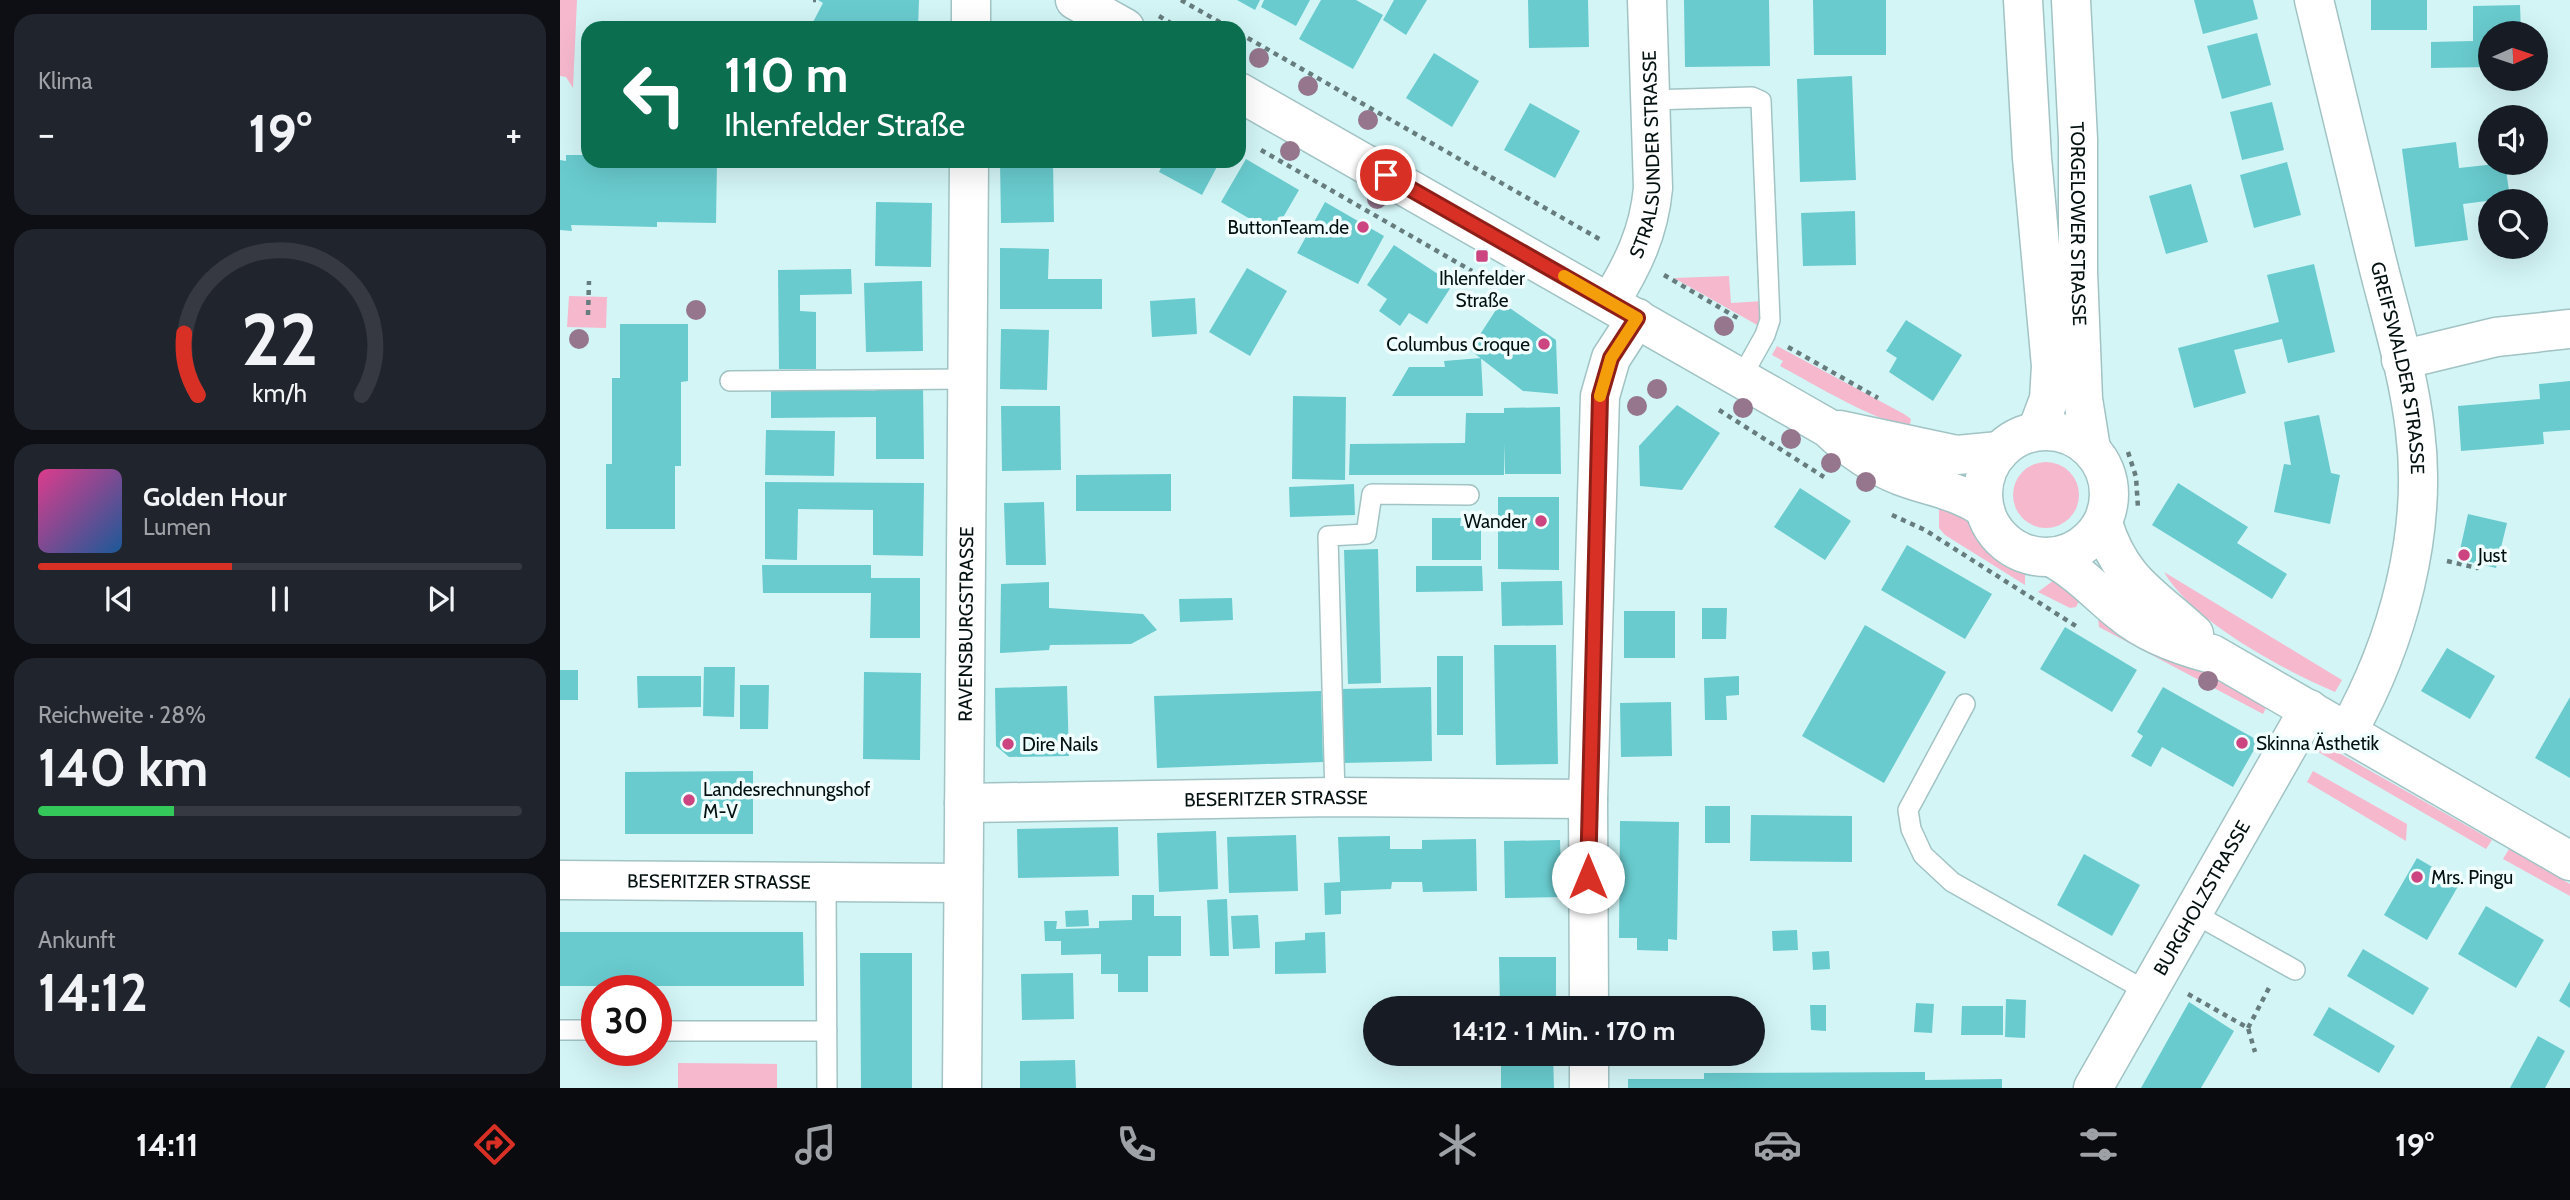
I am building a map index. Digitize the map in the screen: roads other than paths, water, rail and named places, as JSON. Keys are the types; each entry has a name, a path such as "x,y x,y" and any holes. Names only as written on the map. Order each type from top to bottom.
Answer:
{"street":[{"path":"971,0 971,21"},
{"path":"1075,0 1112,21"},
{"name":"STRALSUNDER STRASSE","path":"1589,996 1588,799 1600,396 1651,211 1653,188 1647,0"},
{"name":"TORGELOWER STRASSE","path":"2023,0 2032,158 2051,366 2049,399 2037,431"},
{"name":"TORGELOWER STRASSE","path":"2071,0 2078,139 2078,271 2083,399 2108,448"},
{"name":"GREIFSWALDER STRASSE","path":"2314,0 2401,360 2415,429 2418,466 2411,554 2383,658 2348,731"},
{"path":"1246,96 1828,428 1854,453 1902,477 1966,496 1984,508"},
{"name":"RAVENSBURGSTRASSE","path":"962,1088 969,168"},
{"path":"2401,360 2496,337 2570,329"},
{"path":"1828,428 1956,455 1999,451"},
{"path":"2037,431 2066,434 2108,448 2105,471 2109,484 2108,510 2120,522 2082,547 2053,558 2030,556 2009,546 1989,522 1984,508 1984,478 1999,451 2010,442 2037,431"},
{"path":"2120,522 2109,543 2126,573 2212,654 2570,861"},
{"path":"2053,558 2081,576 2123,615 2181,646 2212,654"},
{"name":"BURGHOLZSTRASSE","path":"2093,1088 2309,709"},
{"name":"BESERITZER STRASSE","path":"964,803 1335,797 1588,799"},
{"name":"BESERITZER STRASSE","path":"560,880 962,883"},
{"path":"1589,1066 1589,1088"}],"lane":[{"path":"1650,100 1752,97 1761,101 1771,300 1765,335 1741,378"},
{"path":"730,381 967,379"},
{"path":"1335,797 1328,536 1366,534 1373,494 1469,495"},
{"path":"1965,704 1908,810 1911,829 1923,855 1952,882 2152,984"},
{"path":"826,882 827,1088"},
{"path":"2193,913 2289,967"},
{"path":"560,1030 581,1030"},
{"path":"672,1031 827,1031"}],"place":[{"name":"ButtonTeam.de","path":"1363,227"},
{"name":"Ihlenfelder Straße","path":"1482,256"},
{"name":"Columbus Croque","path":"1544,344"},
{"name":"Wander","path":"1541,521"},
{"name":"Just","path":"2464,555"},
{"name":"Skinna Ästhetik","path":"2242,743"},
{"name":"Dire Nails","path":"1008,744"},
{"name":"Landesrechnungshof M-V","path":"689,800"},
{"name":"Mrs. Pingu","path":"2417,877"}]}
